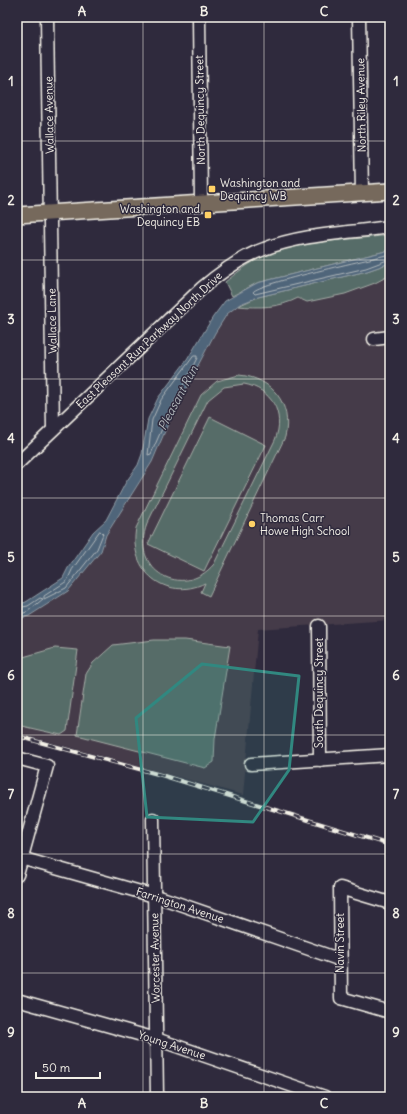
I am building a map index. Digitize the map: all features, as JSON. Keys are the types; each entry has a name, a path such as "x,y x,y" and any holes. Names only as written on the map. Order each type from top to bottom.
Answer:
{"main road":[{"path":"17,215 390,191"}],"street":[{"name":"Wallace Avenue","path":"47,17 50,212"},
{"name":"North Dequincy Street","path":"199,17 201,202"},
{"name":"North Riley Avenue","path":"359,17 362,193"},
{"name":"Wallace Lane","path":"50,212 53,430"},
{"name":"East Pleasant Run Parkway North Drive","path":"17,464 202,288 235,263 264,248 295,240 390,227"},
{"path":"374,339 390,337"},
{"name":"South Dequincy Street","path":"319,626 320,760"},
{"path":"251,764 390,755"},
{"path":"17,758 47,766 19,858 17,875"},
{"name":"Worcester Avenue","path":"153,819 157,1097"},
{"name":"Farrington Avenue","path":"19,858 155,896 340,960"},
{"name":"Navin Street","path":"390,903 340,888 341,998 390,1012"},
{"name":"Young Avenue","path":"17,1000 156,1039 325,1097"}],"highlighted area":[{"path":"202,664 299,676 289,770 253,822 147,817 136,718"}],"shaded area":[{"name":"Thomas Carr Howe High School","path":"390,275 390,620 258,629 243,795 17,733 17,619 29,616 68,591 101,551 106,535 152,462 171,417 215,333 227,314 238,306 258,308 286,304 298,298 307,302 345,294 375,283"}],"green space":[{"path":"390,235 390,250 257,283 232,296 225,282 253,262 272,253 286,249 315,243"},
{"path":"390,263 390,275 375,283 345,294 307,302 298,298 284,304 269,306 238,306 258,297 367,271"},
{"path":"239,375 251,377 261,381 270,387 283,404 287,425 285,437 209,596 201,592 205,583 191,588 177,588 164,585 153,579 144,569 138,557 135,543 136,528 201,395 217,381","holes":["244,384 262,391 274,404 279,421 275,440 214,564 201,575 188,580 174,580 162,575 152,567 146,555 143,540 147,524 208,400 224,387"]},
{"path":"210,417 266,445 204,571 148,544"},
{"path":"154,640 185,640 230,646 215,739 214,762 205,768 77,735 86,674 93,663 113,645"},
{"path":"55,648 78,650 67,731 61,735 17,725 17,662 23,657"}],"water":[{"name":"Pleasant Run","path":"390,250 390,263 367,271 258,297 240,304 227,314 215,333 171,417 152,462 106,535 101,551 68,591 29,616 17,619 17,605 26,602 63,578 68,568 93,532 106,520 126,482 138,465 142,454 148,419 158,398 187,360 213,317 225,301 257,283"}],"railway":[{"path":"17,736 161,775 390,845"}],"place":[{"name":"Washington and Dequincy WB","path":"212,189"},
{"name":"Washington and Dequincy EB","path":"208,215"},
{"name":"Thomas Carr Howe High School","path":"252,524"}]}
